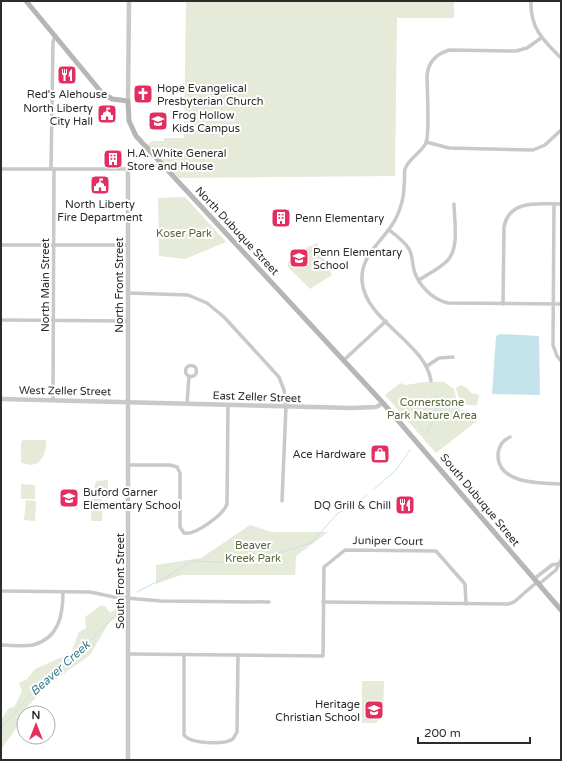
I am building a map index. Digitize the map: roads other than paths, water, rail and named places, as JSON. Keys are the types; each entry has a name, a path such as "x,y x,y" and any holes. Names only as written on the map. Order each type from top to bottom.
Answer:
{"main road":[{"path":"26,1 102,92 112,99 128,101"},
{"name":"North Dubuque Street","path":"128,101 130,126 136,136 383,403"},
{"name":"South Dubuque Street","path":"383,403 561,610"}],"street":[{"path":"128,1 128,101"},
{"path":"531,1 532,18 541,38 561,58"},
{"name":"North Main Street","path":"53,400 53,48 55,34"},
{"path":"431,381 427,366 367,298 362,279 367,258 389,230 397,217 402,201 405,169 426,142 427,76 432,60 439,54 450,50 523,50 541,38"},
{"path":"426,142 449,148 533,150 545,145 561,130"},
{"path":"1,169 146,169 162,164"},
{"name":"North Front Street","path":"128,169 129,402"},
{"path":"419,280 444,264 451,255 454,246 454,204"},
{"path":"554,204 553,345 557,356 561,361"},
{"path":"503,304 504,227 507,218 513,210 522,205 561,204"},
{"path":"389,230 402,240 409,249 414,271 419,280 431,295 445,302 561,304"},
{"path":"1,245 128,245"},
{"path":"128,292 188,295 197,297 214,307 279,377 284,390 286,406 282,501"},
{"path":"1,320 128,321"},
{"path":"344,360 386,321"},
{"path":"427,366 439,358 453,357"},
{"path":"187,404 189,376"},
{"name":"West Zeller Street","path":"1,399 129,402"},
{"name":"East Zeller Street","path":"129,402 352,408 376,407 383,403"},
{"name":"South Front Street","path":"128,760 129,402"},
{"path":"129,465 170,465 177,467 180,473 180,527 184,533 193,532 221,515 227,504 228,405"},
{"path":"510,437 504,440 499,450 499,462 506,473 519,480 561,484"},
{"name":"Juniper Court","path":"238,655 323,656 324,567 345,550 436,551 465,584 466,604"},
{"path":"324,602 511,604 537,582 552,566 561,560"},
{"path":"537,582 556,570 557,564"},
{"path":"1,591 90,592 161,601 269,602"},
{"path":"1,645 31,646 41,642 47,637 58,626 61,618 63,611 63,592"},
{"path":"128,654 238,655 237,732 230,741 194,742 184,735 184,655"}],"water":[{"path":"501,334 539,336 540,395 492,394 496,336"}],"waterway":[{"name":"Beaver Creek","path":"426,434 436,416 437,396"},
{"name":"Beaver Creek","path":"374,489 396,470 410,450"},
{"name":"Beaver Creek","path":"137,592 168,576 192,561 245,563 311,543 338,513 354,506 367,495"},
{"name":"Beaver Creek","path":"1,728 39,685 79,652 121,609"}],"place":[{"name":"Red's Alehouse","path":"67,75"},
{"name":"Hope Evangelical Presbyterian Church","path":"143,94"},
{"name":"North Liberty City Hall","path":"107,114"},
{"name":"Frog Hollow Kids Campus","path":"158,121"},
{"name":"H.A. White General Store and House","path":"113,159"},
{"name":"North Liberty Fire Department","path":"100,185"},
{"name":"Penn Elementary","path":"281,218"},
{"name":"Penn Elementary School","path":"299,258"},
{"name":"Ace Hardware","path":"380,454"},
{"name":"Buford Garner Elementary School","path":"69,498"},
{"name":"DQ Grill & Chill","path":"405,505"},
{"name":"Heritage Christian School","path":"374,710"}],"park label":[{"name":"Koser Park","path":"184,233"},
{"name":"Cornerstone Park Nature Area","path":"432,408"},
{"name":"Beaver Kreek Park","path":"253,551"}]}
